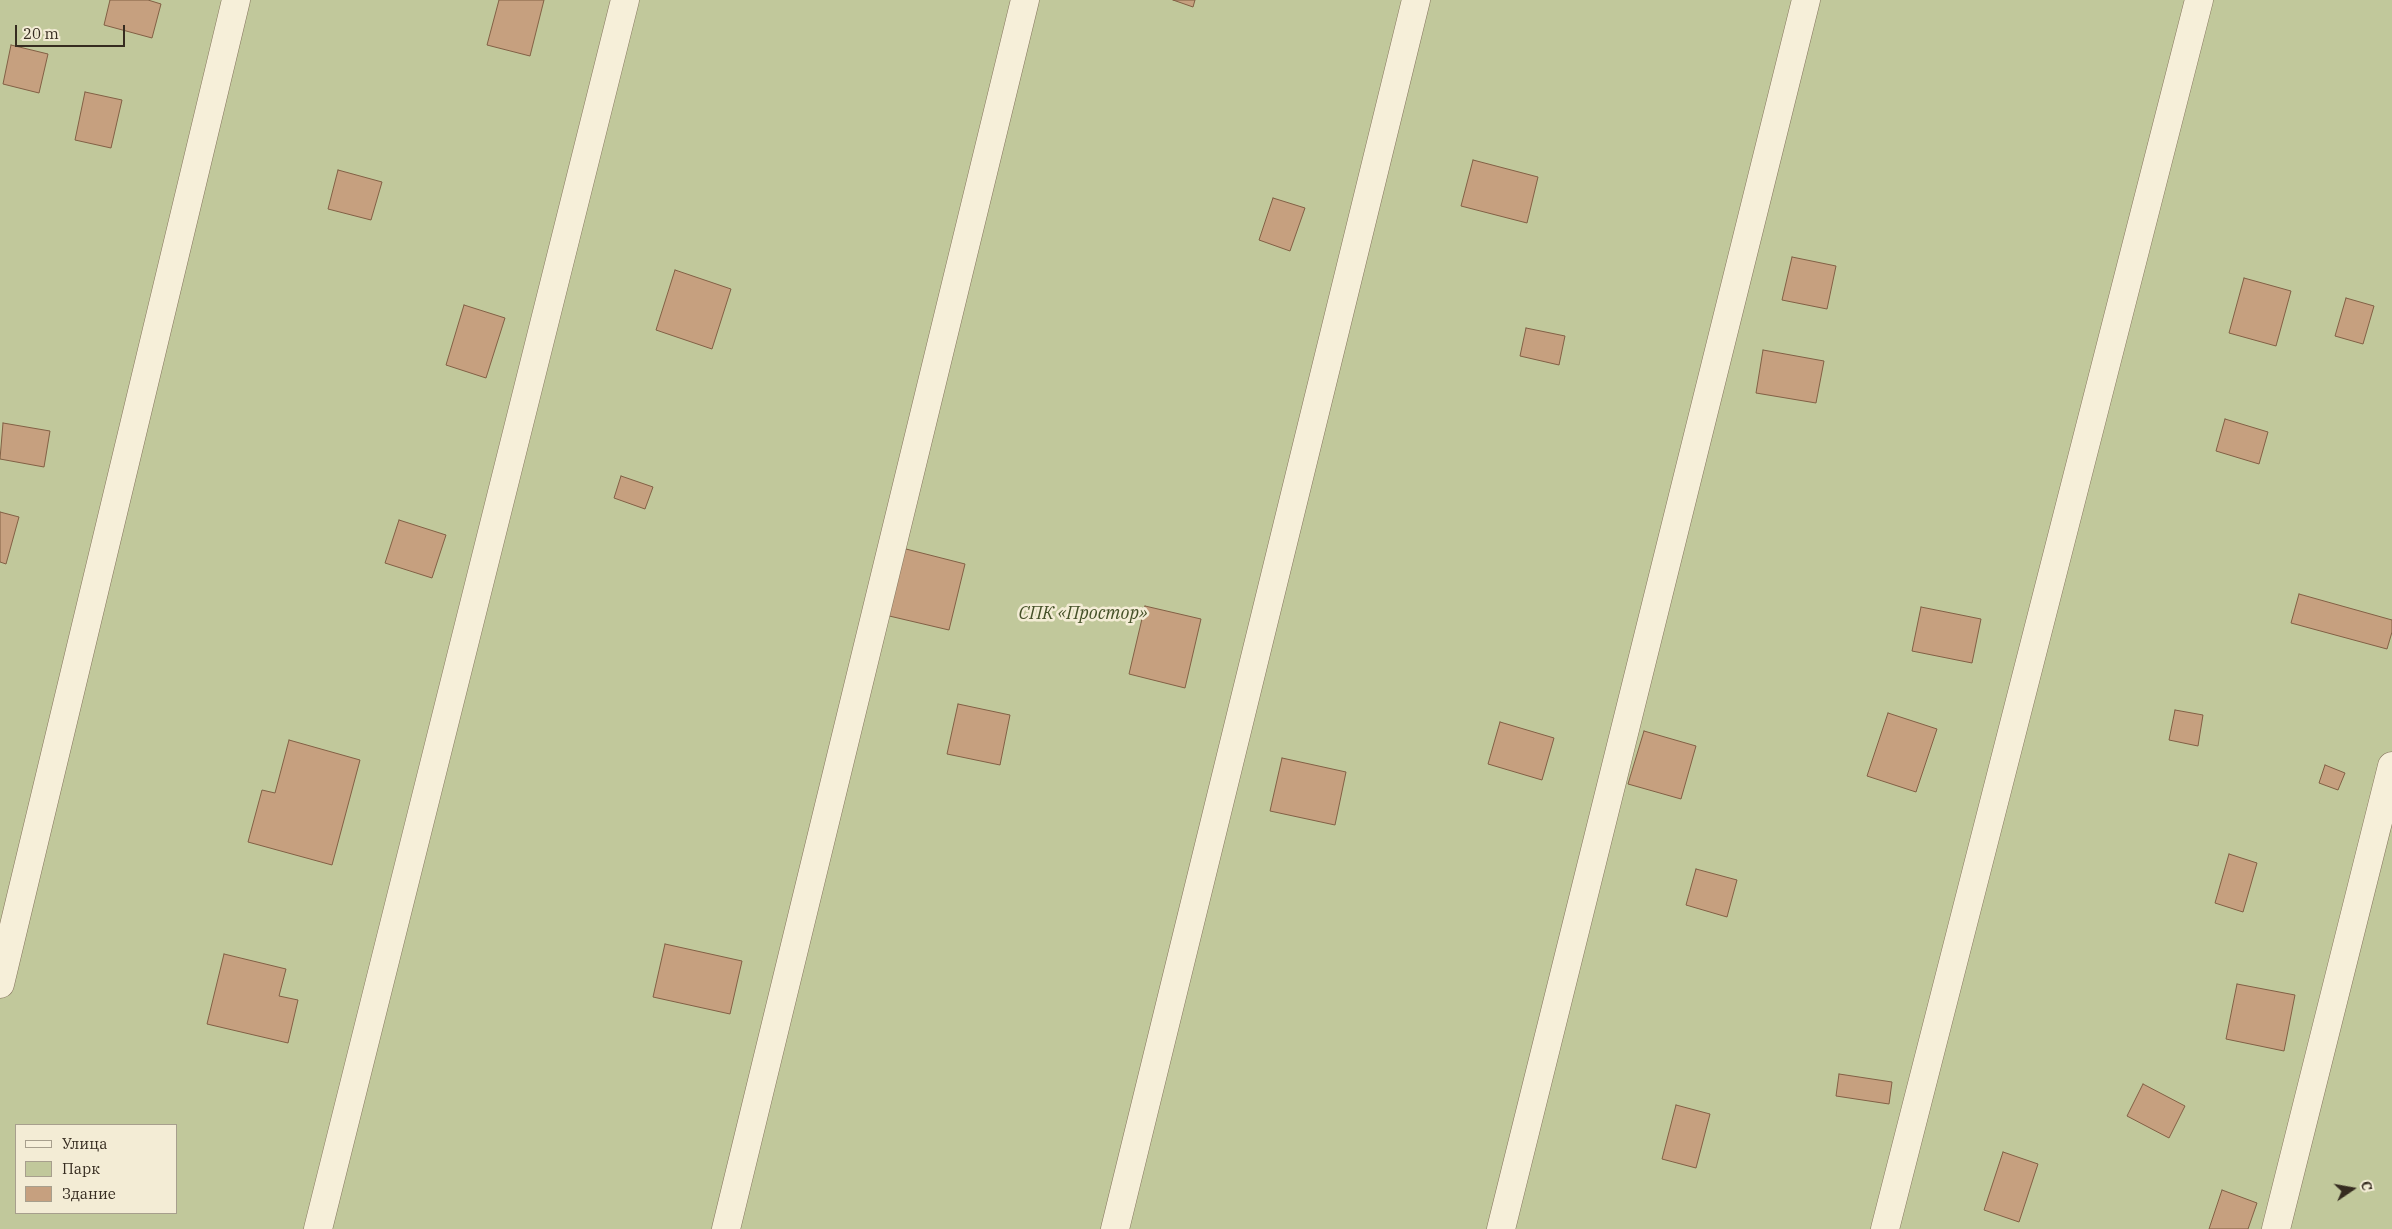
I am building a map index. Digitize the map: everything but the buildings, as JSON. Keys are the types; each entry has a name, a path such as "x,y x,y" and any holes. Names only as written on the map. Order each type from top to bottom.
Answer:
{"street":[{"path":"0,984 236,0"},
{"path":"318,1229 625,0"},
{"path":"726,1229 1025,0"},
{"path":"1115,1229 1416,0"},
{"path":"1501,1229 1806,0"},
{"path":"1885,1229 2199,0"},
{"path":"2276,1229 2392,766"}],"green space":[{"name":"СПК «Простор»","path":"0,0 2392,0 2392,1229 0,1229"}]}
